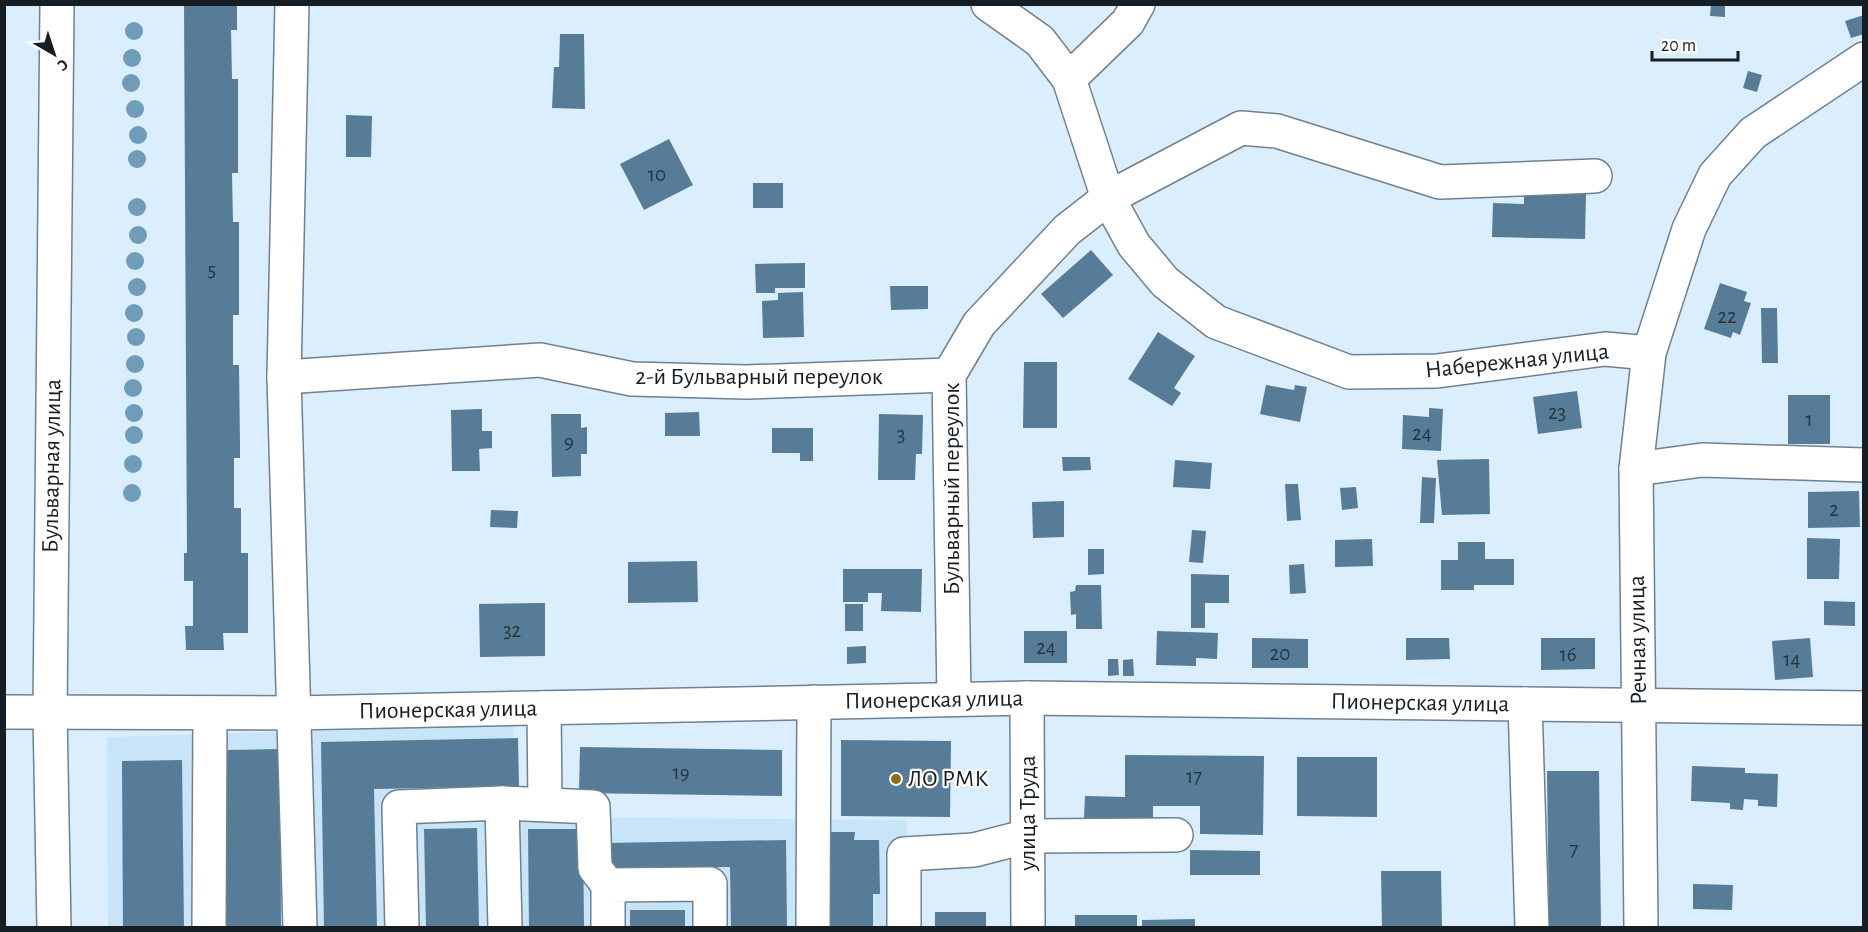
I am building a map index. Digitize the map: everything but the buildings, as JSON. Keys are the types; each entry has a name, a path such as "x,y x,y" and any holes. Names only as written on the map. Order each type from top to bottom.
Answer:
{"street":[{"name":"Бульварная улица","path":"54,927 50,713 57,4"},
{"path":"292,4 284,377 300,927"},
{"path":"1069,79 1128,22 1138,4"},
{"name":"Набережная улица","path":"996,10 1040,41 1069,79 1108,198 1134,245 1165,282 1216,322 1349,372 1437,371 1605,349 1649,353"},
{"path":"1649,353 1689,229 1714,175 1753,133 1863,59"},
{"name":"Бульварный переулок","path":"954,699 949,375 979,324 1066,230 1108,198 1241,128 1277,131 1440,182 1595,176"},
{"name":"Речная улица","path":"1641,927 1636,469 1649,353"},
{"name":"2-й Бульварный переулок","path":"284,377 540,360 632,379 746,382 949,375"},
{"path":"1636,469 1701,460 1863,465"},
{"name":"Пионерская улица","path":"4,712 294,713 1027,698 1863,708"},
{"name":"улица Труда","path":"1027,698 1028,927"},
{"path":"813,927 814,702"},
{"path":"1525,704 1532,927"},
{"path":"544,708 545,804"},
{"path":"208,927 210,713"},
{"path":"502,803 505,927"},
{"path":"402,927 399,807 502,803 593,807 595,868 608,885 609,927"},
{"path":"904,927 904,854 974,850 1028,836 1176,835"},
{"path":"608,885 710,884 710,927"}],"shaded area":[{"path":"513,725 515,817 907,820 906,927 108,927 107,737"}],"place":[{"name":"ЛО РМК","path":"896,779"}]}
